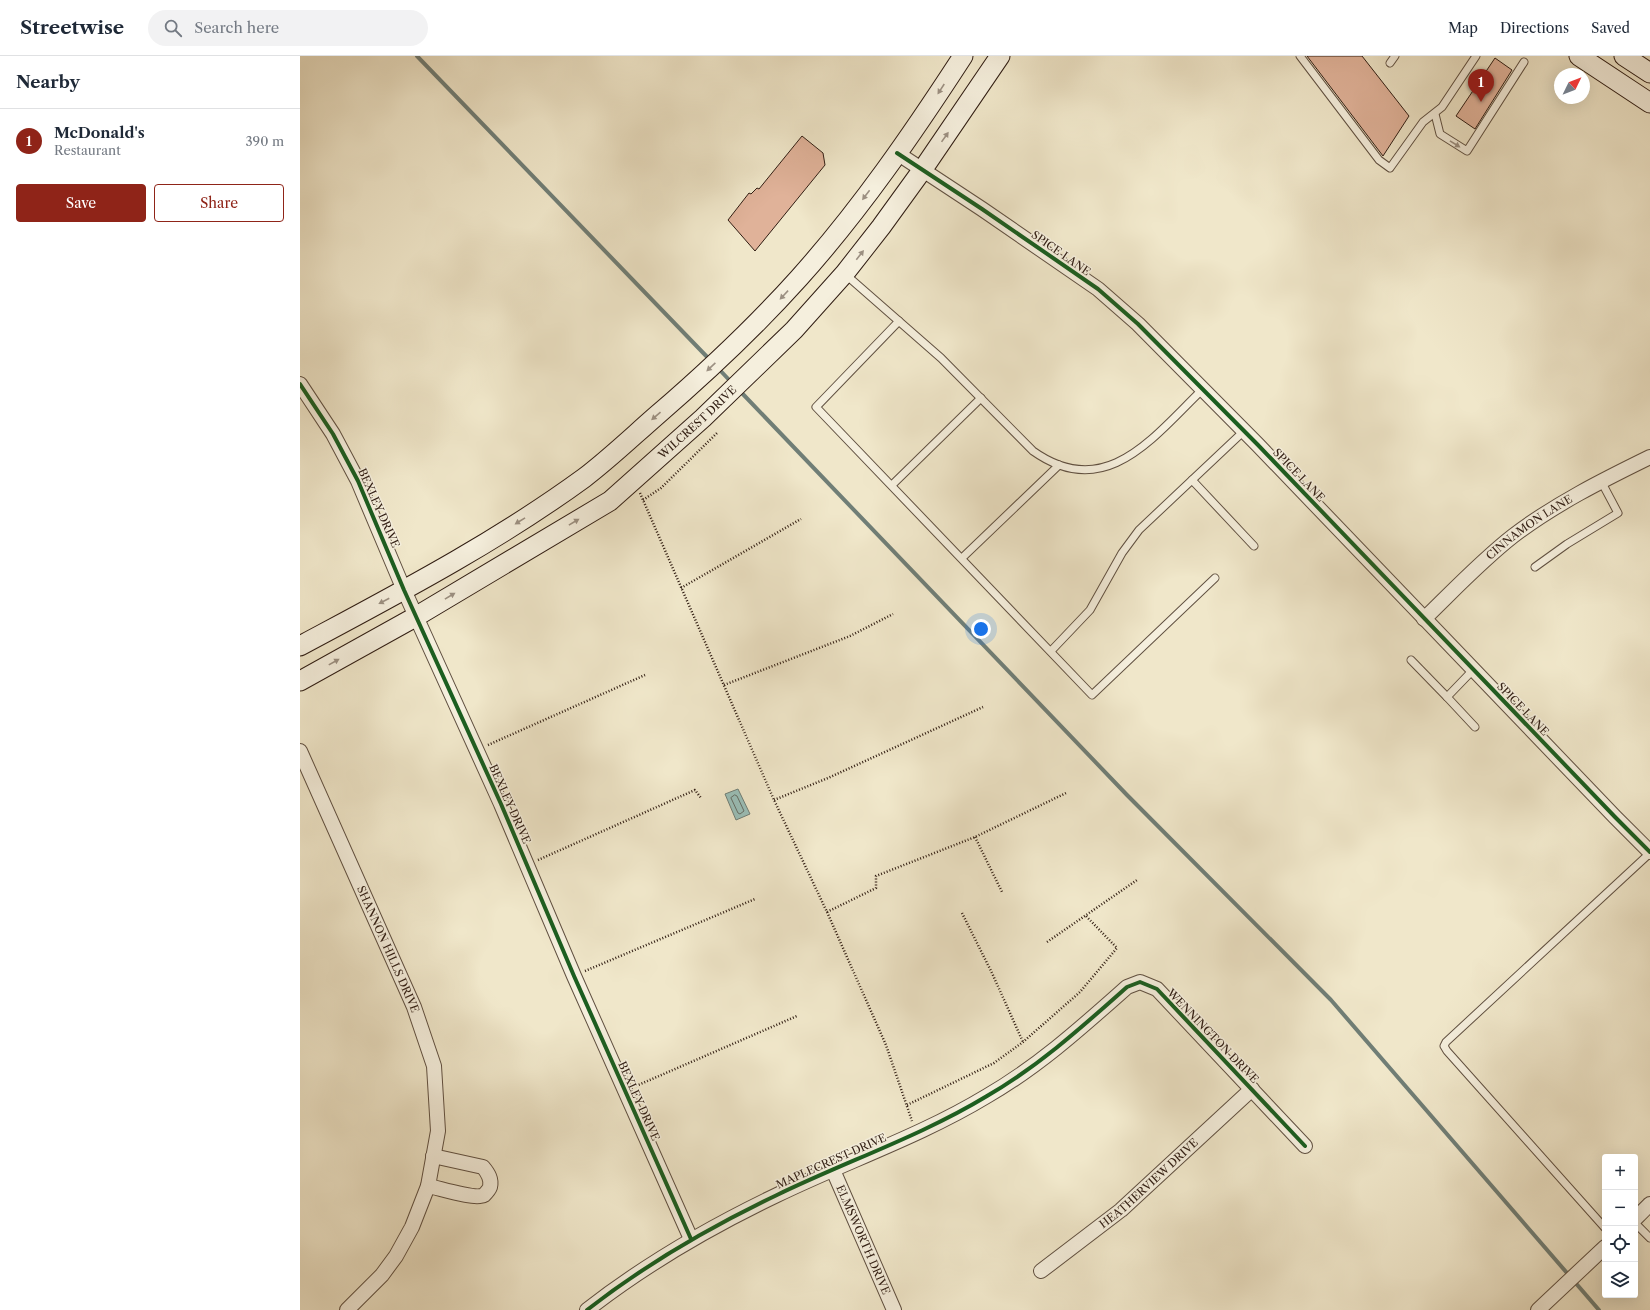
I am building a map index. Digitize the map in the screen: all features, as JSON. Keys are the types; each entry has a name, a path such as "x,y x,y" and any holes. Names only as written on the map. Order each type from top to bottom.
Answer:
{"main road":[{"path":"300,646 404,590 486,542 546,504 586,477 685,391 737,342 800,277 855,210 897,153 963,56"},
{"name":"WILCREST DRIVE","path":"300,681 417,616 610,501 631,483 758,366 794,330 845,273 881,227 923,169 1000,56"},
{"path":"1579,56 1650,102"},
{"path":"1624,56 1650,73"},
{"path":"1612,77 1625,73 1650,89"},
{"path":"546,504 549,537"}],"street":[{"name":"SPICE LANE","path":"897,153 923,169 1098,289 1138,324 1244,431 1650,853"},
{"name":"BEXLEY DRIVE","path":"300,384 333,434 358,481 404,590 477,750 574,976 691,1239"},
{"name":"CINNAMON LANE","path":"1424,618 1483,562 1513,537 1547,513 1601,481 1650,457"},
{"name":"SHANNON HILLS DRIVE","path":"300,751 414,1007 434,1066 438,1131 428,1186 412,1227 396,1256 382,1275 347,1310"},
{"name":"WENNINGTON DRIVE","path":"1081,1028 1127,987 1140,982 1157,990 1305,1146"},
{"name":"MAPLECREST DRIVE","path":"587,1310 615,1288 691,1239 778,1195 916,1133 988,1096 1040,1061 1081,1028"},
{"name":"HEATHERVIEW DRIVE","path":"1041,1271 1121,1210 1252,1089"},
{"path":"428,1186 475,1196 484,1195 489,1189 491,1182 483,1167 433,1156"},
{"name":"ELMSWORTH DRIVE","path":"834,1170 894,1310"},
{"path":"1638,1216 1650,1204"},
{"path":"1538,1310 1600,1252"}],"lane":[{"path":"1300,56 1379,160 1390,168 1423,122 1442,107 1476,56"},
{"path":"1390,63 1395,56"},
{"path":"1435,114 1440,134 1467,151 1524,62"},
{"path":"845,273 941,358 1033,451 1043,458 1058,465 1078,470 1111,466 1120,462 1134,454 1146,444 1203,389"},
{"path":"899,321 816,407 1092,695 1215,578"},
{"path":"892,485 981,398"},
{"path":"1051,651 1090,610 1129,542 1139,530 1244,431"},
{"path":"962,558 1058,465"},
{"path":"1192,480 1254,546"},
{"path":"1535,567 1567,544 1618,513 1601,481"},
{"path":"1411,660 1475,727"},
{"path":"1446,697 1473,670"},
{"path":"1603,1226 1444,1046 1446,1042 1650,853"},
{"path":"1638,1225 1650,1238"}],"path":[{"path":"643,500 661,488 717,433"},
{"path":"631,483 643,500 774,800 827,912 886,1045 916,1133"},
{"path":"681,588 801,519"},
{"path":"724,685 850,636 893,614"},
{"path":"477,750 645,675"},
{"path":"774,800 828,778 983,707"},
{"path":"527,865 695,790 701,798"},
{"path":"827,912 876,888 876,876 975,837 1066,793"},
{"path":"975,837 1002,892"},
{"path":"1047,942 1068,926 1086,916 1138,880"},
{"path":"574,976 755,899"},
{"path":"962,913 989,966 1023,1042"},
{"path":"907,1105 994,1063 1023,1042 1080,992 1117,948 1086,916"},
{"path":"625,1091 797,1016"}],"water":[{"path":"738,789 750,814 736,820 725,794"}],"building":[{"path":"1307,56 1362,56 1409,116 1383,156"},
{"path":"1495,58 1512,70 1475,129 1456,116"},
{"path":"802,136 823,153 825,165 755,251 728,220 749,193 751,194 757,188 759,189"}],"waterway":[{"path":"417,56 711,361"},
{"path":"717,367 732,383"},
{"path":"739,390 1127,795 1331,1000 1599,1310"}],"cycle path":[{"path":"897,153 982,209 1098,289 1138,324 1258,445 1650,852"},
{"path":"300,384 333,434 358,481 404,590 501,804 574,976 691,1239"},
{"path":"587,1310 609,1293 655,1262 727,1220 803,1183 936,1124 987,1096 1043,1059 1127,987 1140,982 1157,989 1305,1146"}],"place":[{"name":"McDonald's","path":"1481,102"}]}
